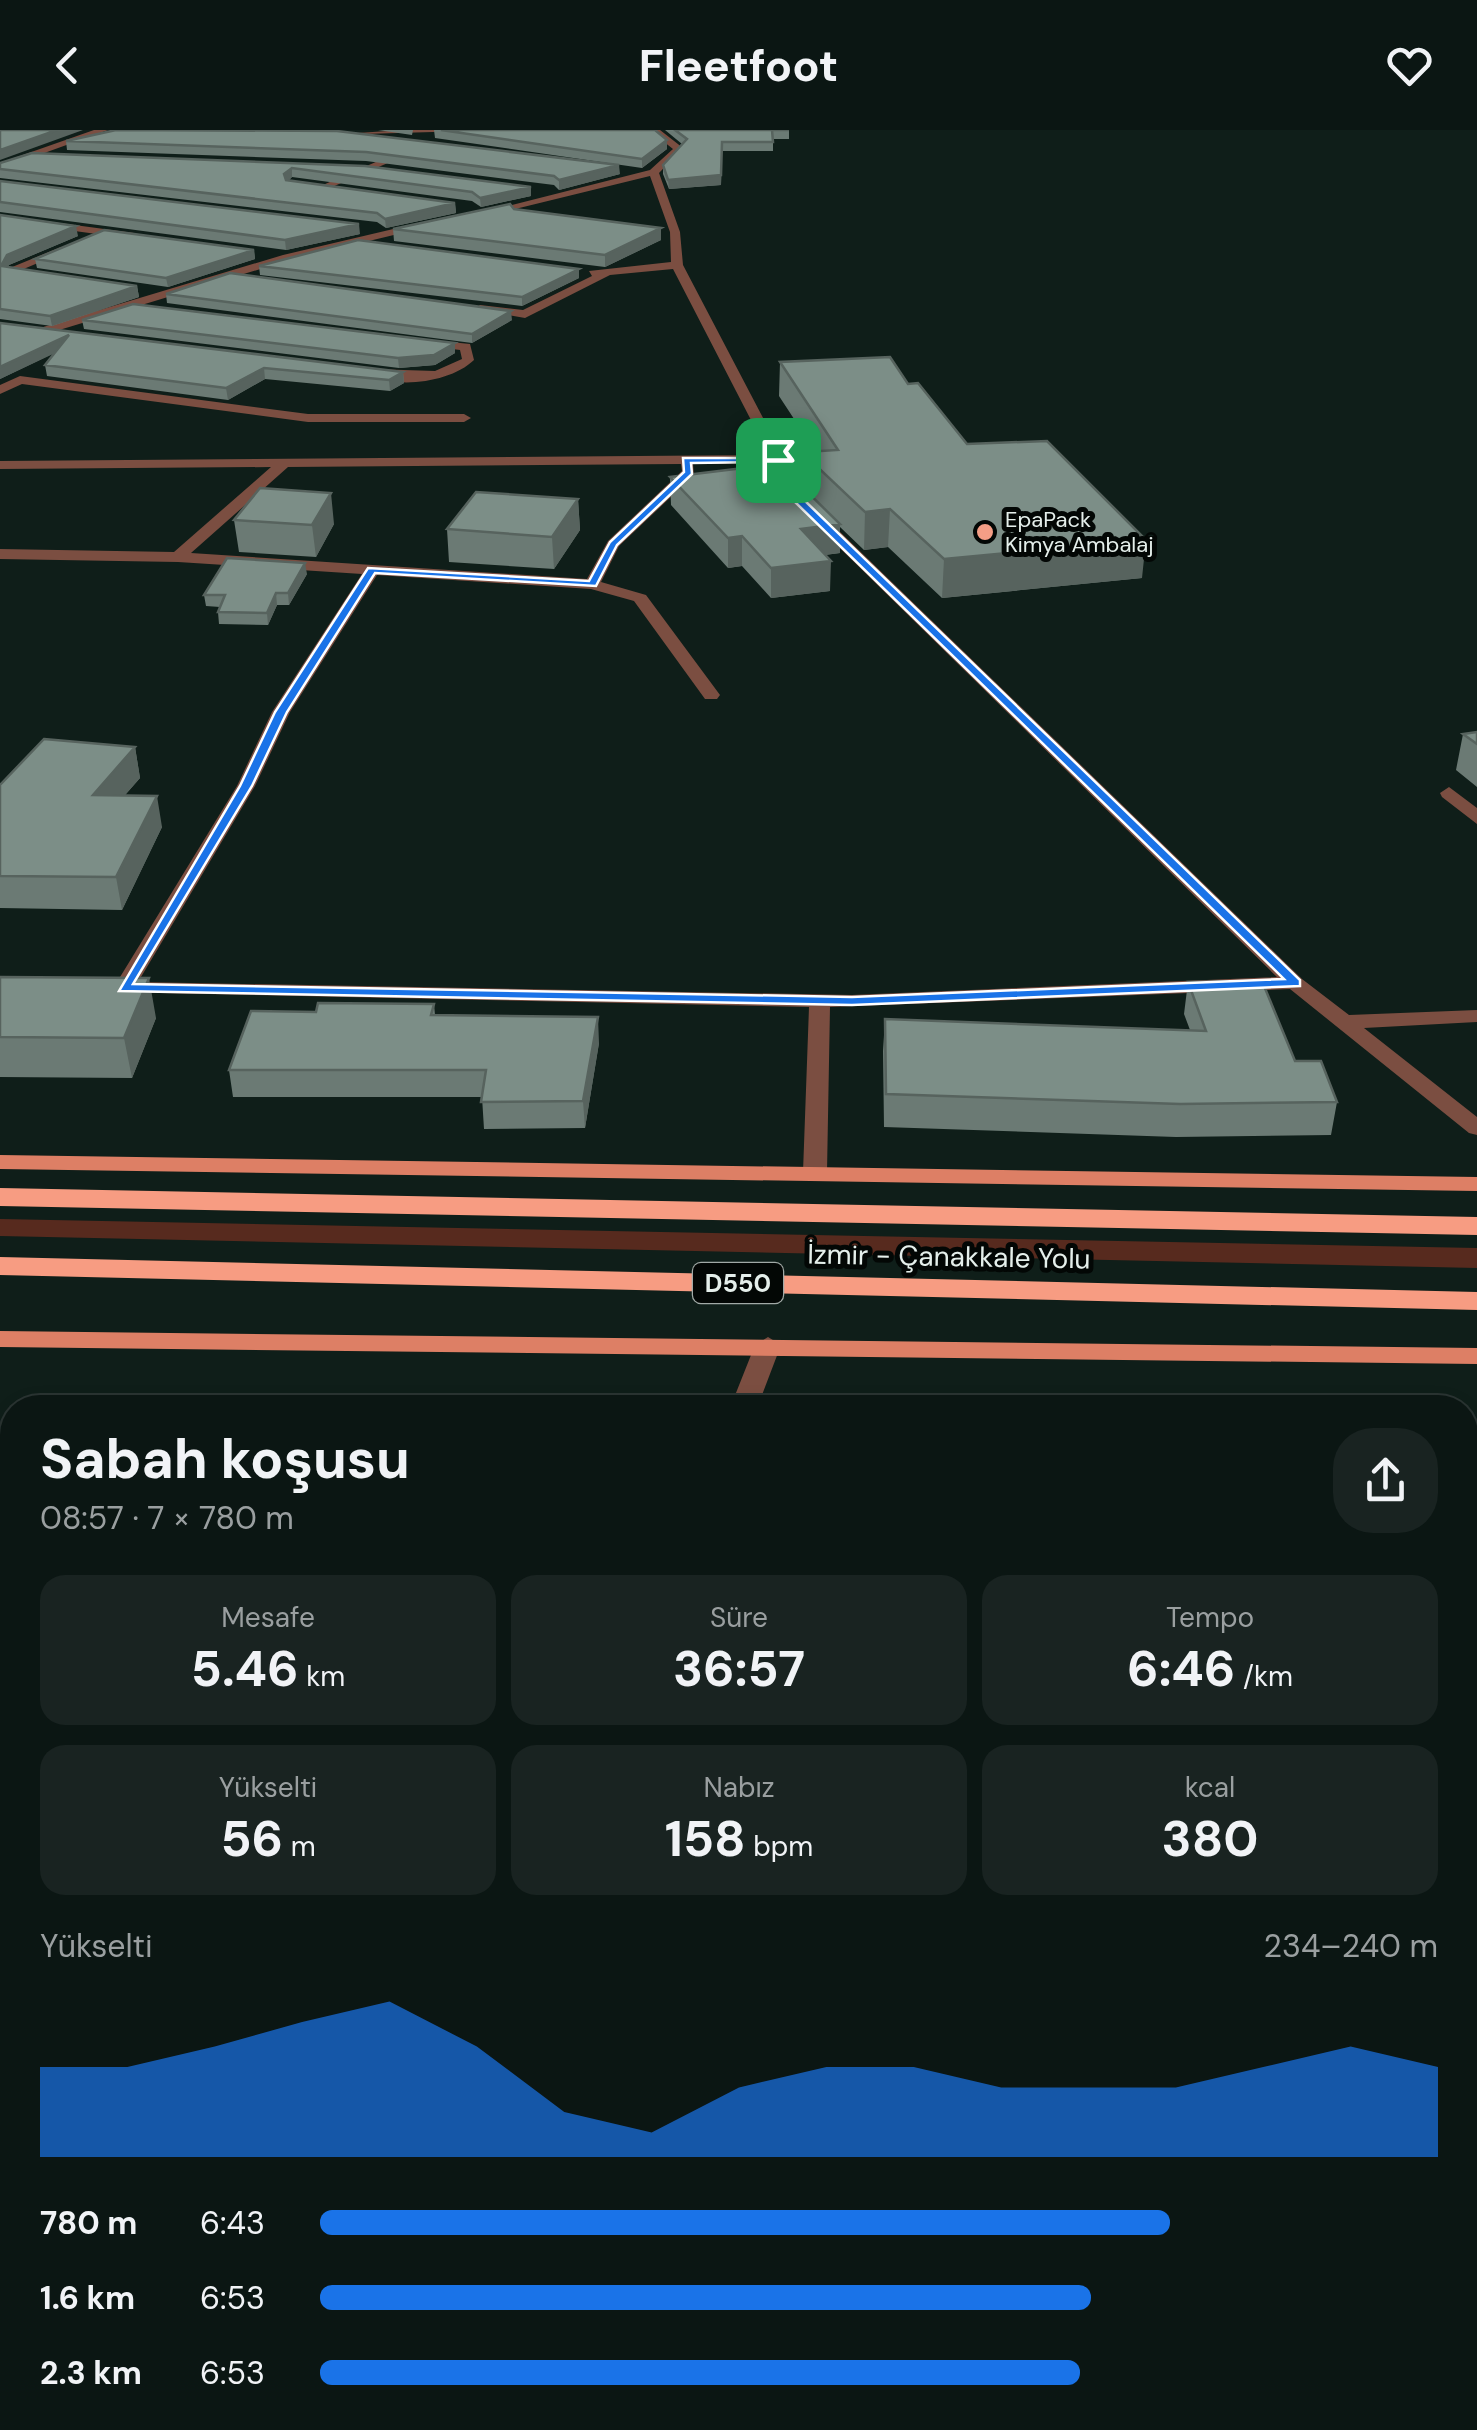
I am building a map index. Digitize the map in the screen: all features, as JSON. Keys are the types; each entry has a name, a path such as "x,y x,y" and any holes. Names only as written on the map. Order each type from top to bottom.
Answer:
{"highway":[{"name":"İzmir - Çanakkale Yolu","path":"0,1197 1477,1226"},
{"name":"İzmir - Çanakkale Yolu","path":"0,1266 1477,1301"}],"main road":[{"path":"0,1162 1477,1184"},
{"path":"0,1340 768,1345 1477,1356"}],"street":[{"path":"0,166 103,130"},
{"path":"322,134 499,130"},
{"path":"462,218 654,172 678,148 654,130"},
{"path":"70,142 118,133"},
{"path":"321,188 420,146 342,135"},
{"path":"33,155 69,157"},
{"path":"328,166 386,170"},
{"path":"615,167 654,172"},
{"path":"654,172 675,232 677,264 799,500 1295,983 1477,1128"},
{"path":"306,186 340,190"},
{"path":"524,188 564,193"},
{"path":"476,208 532,215"},
{"path":"0,218 141,237"},
{"path":"0,228 17,221"},
{"path":"0,344 47,333 287,257 444,221"},
{"path":"354,226 394,231"},
{"path":"657,230 675,232"},
{"path":"5,274 104,232"},
{"path":"350,242 389,247"},
{"path":"251,252 287,257"},
{"path":"586,272 605,274 677,264"},
{"path":"5,274 46,277"},
{"path":"468,308 524,314 605,274"},
{"path":"224,278 262,282"},
{"path":"136,290 172,294"},
{"path":"133,306 172,311"},
{"path":"0,328 86,338"},
{"path":"360,371 428,376 458,368 470,356 466,347 407,340"},
{"path":"0,390 20,380 308,418 464,418"},
{"path":"592,584 613,544 688,472 686,460"},
{"path":"0,465 778,460"},
{"path":"178,557 284,463"},
{"path":"0,554 178,557 592,584 640,598 711,695"},
{"path":"124,988 246,786 281,712 372,570"},
{"path":"1449,793 1477,818"},
{"path":"88,987 820,1000 1295,983"},
{"path":"815,1172 820,1000"},
{"path":"1343,1022 1477,1016"},
{"path":"747,1395 768,1345"}],"shaded area":[{"path":"0,1219 1477,1248 1477,1268 0,1236"}],"building":[{"path":"0,130 57,130 0,150"},
{"path":"116,130 337,131 619,165 559,180 554,176 366,152 66,141"},
{"path":"441,130 655,130 667,140 642,159"},
{"path":"675,130 772,130 773,142 722,142 721,175 668,180 663,165 687,139"},
{"path":"32,153 365,166 531,187 480,198 472,192 292,168 284,174 286,180 455,203 385,219 377,213 0,169 0,163"},
{"path":"0,181 359,224 285,240 0,202"},
{"path":"510,204 514,209 661,228 605,255 393,229"},
{"path":"0,215 76,226 7,255 1,266 137,286 50,316 0,309"},
{"path":"104,230 254,250 166,278 35,259"},
{"path":"358,240 579,269 522,297 259,266"},
{"path":"230,273 511,311 472,334 166,294"},
{"path":"133,304 455,343 434,355 398,358 82,320"},
{"path":"0,323 403,372 389,380 264,368 226,388 45,365 69,335 0,367"},
{"path":"890,357 908,384 918,383 967,444 1047,441 1146,540 944,559 890,509 865,512 805,452 838,450 780,362"},
{"path":"784,463 792,477 840,524 801,529 831,561 771,568 742,536 728,538 670,477"},
{"path":"260,488 331,493 312,525 234,520"},
{"path":"476,492 578,499 552,537 447,529"},
{"path":"227,558 305,563 288,593 276,593 267,613 218,612 225,595 204,595"},
{"path":"1477,732 1477,744 1463,734"},
{"path":"44,739 135,747 93,795 157,796 116,877 0,876 0,785"},
{"path":"0,977 149,978 124,1038 0,1037"},
{"path":"1262,981 1295,1061 1321,1061 1337,1102 1180,1104 886,1094 885,1019 1206,1031 1188,982"},
{"path":"318,1003 434,1004 431,1015 598,1017 583,1101 481,1102 486,1070 229,1070 251,1011 316,1012"}],"place":[{"name":"EpaPack Kimya Ambalaj","path":"985,532"}],"route":[{"path":"686,460 778,460 799,500 1295,983 852,1001 124,988 246,786 281,712 372,570 592,584 613,544 688,472 686,460"}]}
